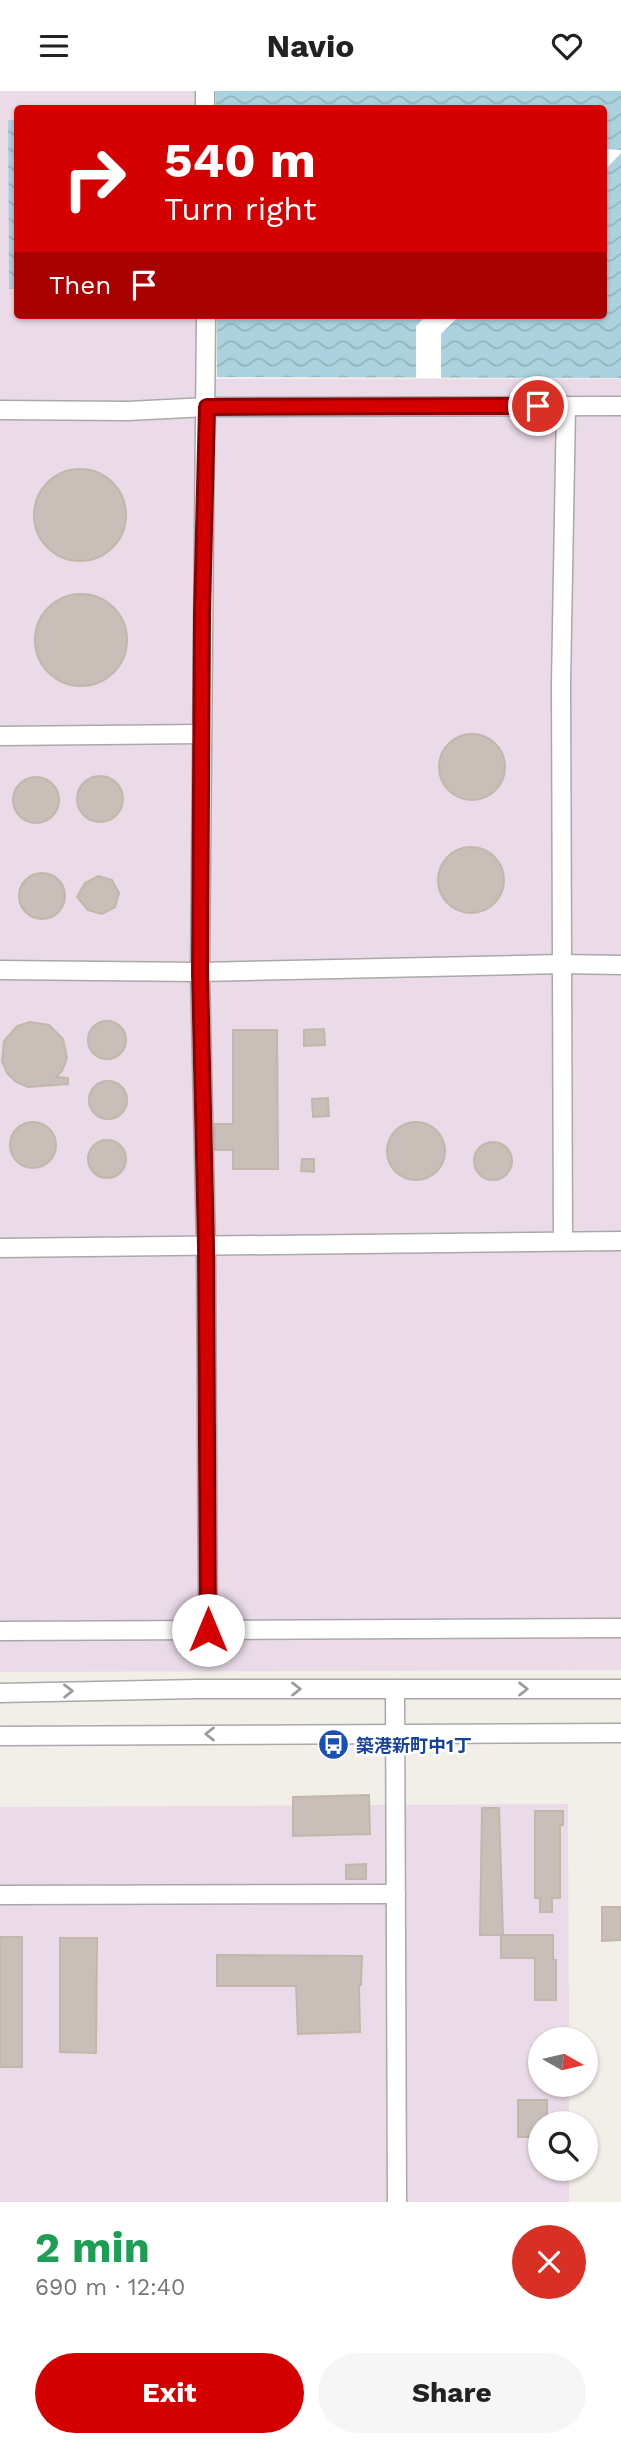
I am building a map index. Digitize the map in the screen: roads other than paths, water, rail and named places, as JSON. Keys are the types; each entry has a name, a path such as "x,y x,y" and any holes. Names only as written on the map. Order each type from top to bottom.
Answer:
{"street":[{"path":"206,319 200,972 206,1247 208,1630"},
{"path":"563,1241 561,683 566,405"},
{"path":"0,410 621,406"},
{"path":"0,736 201,734"},
{"path":"0,970 200,972 621,965"},
{"path":"0,1248 621,1241"},
{"path":"0,1631 621,1627"},
{"path":"395,1689 397,2202"},
{"path":"0,1692 621,1689"},
{"path":"0,1736 621,1733"},
{"path":"0,1895 396,1894"}],"water":[{"path":"216,91 621,91 621,378 217,377 217,319 607,319 607,105 216,105"},
{"path":"8,120 14,120 14,289 9,289"}],"place":[{"name":"築港新町中1丁","path":"333,1745"}]}
